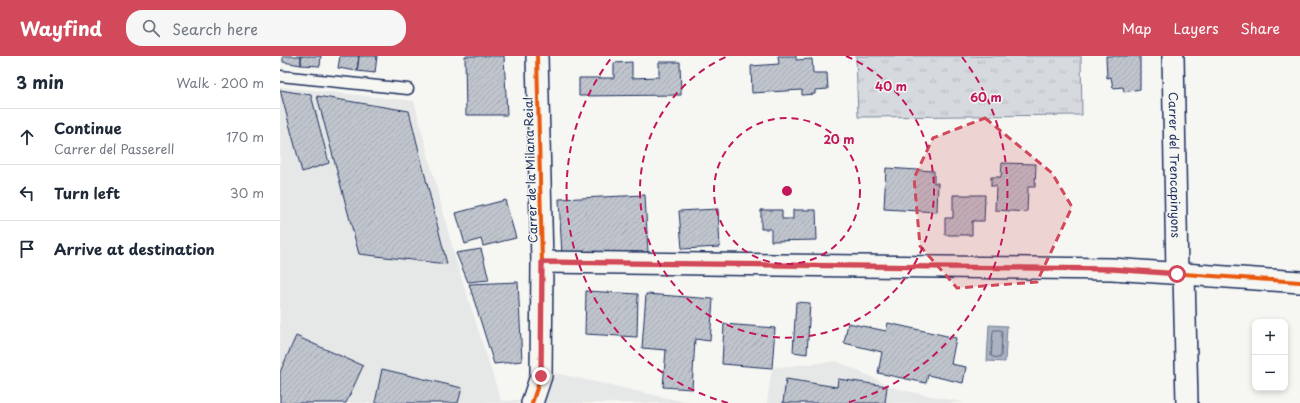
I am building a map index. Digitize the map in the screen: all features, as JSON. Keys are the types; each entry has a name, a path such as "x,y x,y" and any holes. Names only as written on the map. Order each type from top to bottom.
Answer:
{"street":[{"name":"Carrer de la Milana Reial","path":"532,403 541,376 542,262 537,56"},
{"name":"Carrer del Trencapinyons","path":"1173,56 1180,274 1187,403"},
{"path":"542,262 1112,269 1300,282"}],"lane":[{"path":"280,76 408,90"}],"highlighted area":[{"path":"985,118 1052,173 1072,207 1037,282 957,288 920,246 914,178 933,138"}],"shaded area":[{"path":"280,87 414,101 454,254 501,401 519,400 550,372 690,403 280,403"},
{"path":"837,361 897,389 966,403 767,403 772,368"}],"green space":[{"path":"856,56 1081,56 1082,115 858,117"}],"water":[{"path":"989,325 1007,326 1005,362 987,361"}],"building":[{"path":"283,56 301,56 301,65 283,62"},
{"path":"301,56 321,56 320,66 301,65"},
{"path":"340,56 359,56 357,71 338,68"},
{"path":"359,56 377,56 375,73 357,71"},
{"path":"465,56 504,56 507,115 466,115"},
{"path":"778,56 796,56 796,60 812,59 813,73 827,73 828,89 815,90 815,94 802,95 802,90 752,93 751,66 779,64"},
{"path":"1106,56 1140,56 1140,89 1124,92 1123,87 1113,88 1111,77 1107,78"},
{"path":"632,62 632,78 659,77 659,62 680,62 681,95 579,96 579,78 614,78 614,63"},
{"path":"280,90 311,95 329,163 302,172"},
{"path":"317,96 409,111 447,264 359,254"},
{"path":"1002,163 1036,164 1035,187 1028,187 1027,212 995,210 996,186 991,186 991,177 1001,177"},
{"path":"886,168 934,171 934,183 938,183 937,212 884,209"},
{"path":"645,195 648,252 562,256 559,199"},
{"path":"953,195 985,195 984,221 972,221 972,235 945,235 945,218 953,218"},
{"path":"505,200 516,238 483,246 481,239 465,244 456,213"},
{"path":"718,209 720,247 682,249 679,211"},
{"path":"761,210 782,210 782,219 793,219 793,210 816,210 817,240 771,241 771,229 761,229"},
{"path":"481,249 489,280 468,282 456,253"},
{"path":"518,282 522,361 494,364 469,284"},
{"path":"586,291 638,294 637,337 585,334"},
{"path":"646,294 713,299 710,341 695,339 692,389 663,387 666,350 642,348"},
{"path":"796,302 810,303 807,354 793,352"},
{"path":"848,323 886,331 888,323 956,338 951,364 966,367 963,383 928,375 926,383 878,373 882,352 844,343"},
{"path":"724,324 775,328 772,368 722,364"},
{"path":"296,336 363,366 346,403 280,403 280,372"},
{"path":"382,369 462,388 458,403 375,403"},
{"path":"786,379 837,387 838,379 887,386 885,403 783,403"}],"cycle path":[{"path":"532,403 541,376 542,262 537,56"},
{"path":"542,262 1112,269 1300,282"}],"route":[{"path":"541,376 542,262 1112,269 1177,274"}]}
